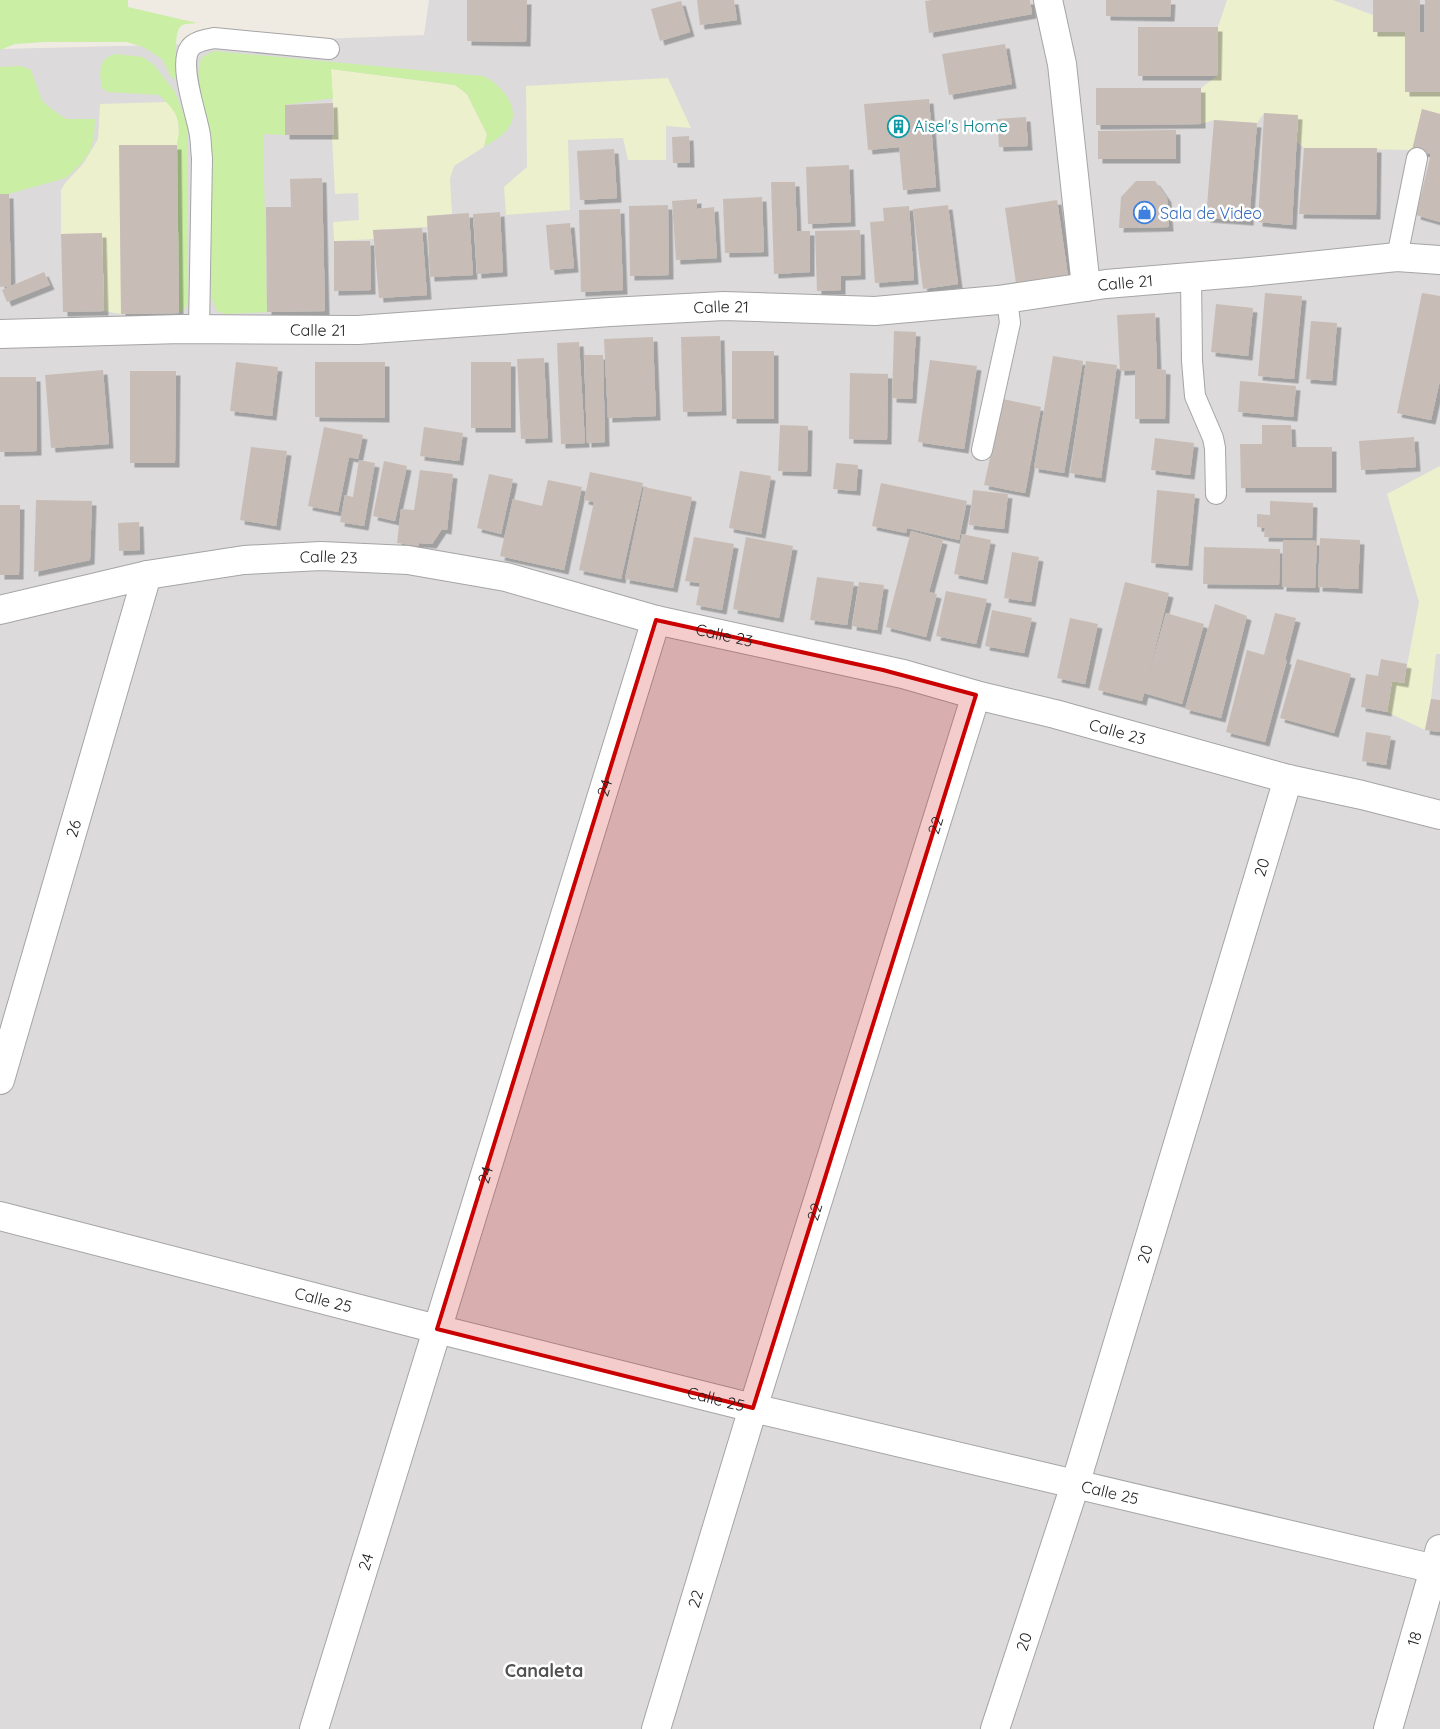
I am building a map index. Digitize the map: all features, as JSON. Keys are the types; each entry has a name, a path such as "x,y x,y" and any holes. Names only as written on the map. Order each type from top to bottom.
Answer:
{"street":[{"path":"1048,0 1062,64 1086,287"},
{"name":"Calle 21","path":"0,334 200,328 358,330 724,306 875,311 1007,299 1086,287 1397,257 1440,260"},
{"name":"Calle 23","path":"0,610 147,575 244,560 321,556 408,560 506,577 656,620 883,670 1055,714 1288,779 1440,815"},
{"name":"26","path":"0,1080 147,575"},
{"name":"24","path":"314,1729 656,620"},
{"name":"22","path":"656,1729 753,1408 976,695"},
{"name":"20","path":"995,1729 1075,1485 1288,779"},
{"name":"Calle 25","path":"0,1216 437,1329 753,1408 1075,1485 1438,1559"},
{"name":"18","path":"1388,1729 1438,1559"}],"lane":[{"path":"200,328 202,158 201,137 189,91 186,70 186,57 190,48 200,41 214,38 329,49"},
{"path":"1397,257 1417,158"},
{"path":"1191,277 1192,361 1195,396 1214,443 1216,494"},
{"path":"982,450 1010,322 1007,299"}],"highlighted area":[{"path":"656,620 883,670 976,695 753,1408 437,1329"}],"shaded area":[{"path":"429,0 1440,0 1440,1729 0,1729 0,49 424,35"}],"green space":[{"path":"0,0 128,0 128,7 197,23 183,25 178,30 176,52 179,81 171,77 162,59 143,47 127,42 45,42 15,44 0,50"},
{"path":"1227,0 1333,0 1373,15 1373,32 1405,32 1405,92 1440,92 1440,114 1422,109 1412,150 1304,148 1264,113 1257,123 1214,120 1201,124 1201,88 1217,76 1218,27"},
{"path":"214,51 483,76 496,84 507,97 513,112 512,120 504,133 484,147 487,134 467,94 455,85 331,69 333,98 285,105 285,135 263,134 267,312 226,314 217,311 212,299 210,278 211,148 198,74 202,57"},
{"path":"115,54 143,57 154,65 175,92 188,125 188,302 184,310 179,313 177,145 179,129 177,117 170,106 159,95 108,92 102,88 101,67 105,59"},
{"path":"21,66 31,70 42,101 54,111 66,119 95,119 94,137 90,151 81,164 66,178 8,194 0,194 0,67"},
{"path":"331,69 455,85 467,94 487,134 484,147 454,166 450,179 452,214 427,216 427,227 373,230 374,239 334,241 333,222 359,220 358,193 335,194"},
{"path":"668,78 691,128 666,126 666,160 628,160 623,138 568,140 570,210 506,215 504,187 527,167 526,86"},
{"path":"167,102 174,109 178,120 179,133 177,145 120,145 121,314 104,311 100,233 61,234 61,190 83,164 98,139 100,104"},
{"path":"1440,466 1440,654 1436,654 1425,730 1387,712 1392,681 1404,682 1419,602 1387,494"}],"building":[{"path":"467,0 527,0 526,42 467,41"},
{"path":"697,0 734,0 737,20 700,25"},
{"path":"1030,0 1032,14 929,33 925,1"},
{"path":"1106,0 1171,0 1170,17 1106,16"},
{"path":"1373,0 1420,0 1420,32 1425,32 1425,0 1440,0 1440,92 1405,92 1405,32 1373,32"},
{"path":"681,1 690,32 660,41 651,9"},
{"path":"1138,27 1218,27 1217,76 1138,76"},
{"path":"1005,44 1012,84 949,95 942,54"},
{"path":"1096,88 1201,88 1201,124 1096,125"},
{"name":"Aisel's Home","path":"929,99 936,187 903,190 899,147 868,150 864,104"},
{"path":"333,103 334,135 285,135 285,105"},
{"path":"1422,109 1440,114 1440,222 1416,215 1431,154 1412,150"},
{"path":"1264,113 1298,115 1292,225 1258,222"},
{"path":"1026,117 1028,146 999,147 997,119"},
{"path":"1214,120 1257,123 1249,221 1206,218"},
{"path":"1176,130 1176,159 1098,159 1098,131"},
{"path":"689,136 690,163 673,163 672,137"},
{"path":"119,145 177,145 179,313 121,314"},
{"path":"1304,148 1377,148 1376,215 1299,214"},
{"path":"614,149 617,198 580,200 577,151"},
{"path":"849,165 851,222 808,224 806,167"},
{"path":"322,178 325,311 267,312 266,207 291,207 290,179"},
{"name":"Sala de Video","path":"1136,181 1155,181 1167,198 1169,227 1119,228 1121,197"},
{"path":"771,182 795,182 797,231 810,231 810,272 774,274"},
{"path":"0,194 9,194 11,286 0,287"},
{"path":"762,197 764,252 725,253 723,199"},
{"path":"697,199 697,209 714,207 717,258 676,260 672,201"},
{"path":"1057,200 1068,276 1016,283 1005,208"},
{"path":"668,205 669,275 630,276 629,206"},
{"path":"948,205 958,284 923,289 913,209"},
{"path":"909,206 914,280 875,283 870,222 884,221 883,208"},
{"path":"620,209 623,290 581,292 579,210"},
{"path":"500,212 503,272 477,274 473,214"},
{"path":"469,213 473,275 430,277 427,216"},
{"path":"570,223 574,268 550,270 546,225"},
{"path":"422,228 427,295 379,298 373,230"},
{"path":"860,230 861,275 841,276 841,290 817,291 815,231"},
{"path":"102,233 104,311 63,312 61,234"},
{"path":"334,241 370,241 371,290 334,291"},
{"path":"44,272 50,285 7,302 2,290"},
{"path":"1265,293 1302,296 1294,379 1258,376"},
{"path":"1422,293 1440,296 1440,380 1431,420 1397,413"},
{"path":"1216,304 1253,308 1248,356 1211,352"},
{"path":"1155,313 1157,369 1166,370 1165,419 1135,419 1135,370 1120,371 1117,315"},
{"path":"1311,321 1337,323 1332,381 1306,379"},
{"path":"894,331 916,332 912,399 892,398"},
{"path":"720,336 722,411 683,412 681,337"},
{"path":"653,337 656,416 608,418 604,339"},
{"path":"579,342 585,443 561,444 557,343"},
{"path":"732,351 774,351 774,419 732,419"},
{"path":"584,355 603,355 605,442 587,443"},
{"path":"1053,356 1083,361 1064,473 1034,468"},
{"path":"544,358 548,438 521,439 517,359"},
{"path":"930,360 977,366 964,449 918,442"},
{"path":"1086,361 1117,365 1101,478 1070,473"},
{"path":"236,362 278,367 272,416 230,411"},
{"path":"315,362 385,362 385,418 315,417"},
{"path":"471,362 511,362 511,428 471,428"},
{"path":"103,370 109,444 51,448 45,375"},
{"path":"130,371 176,371 175,463 130,463"},
{"path":"850,373 888,374 887,440 849,439"},
{"path":"0,377 36,377 37,451 0,452"},
{"path":"1240,381 1296,386 1293,417 1238,412"},
{"path":"1003,399 1041,407 1025,493 984,485"},
{"path":"780,425 808,426 807,472 778,471"},
{"path":"1262,425 1291,425 1292,447 1332,447 1332,488 1241,488 1240,444 1262,444"},
{"path":"324,427 363,435 358,459 349,457 338,512 308,506"},
{"path":"424,427 463,433 459,461 420,456"},
{"path":"1414,437 1416,467 1361,470 1359,441"},
{"path":"1155,438 1194,443 1190,475 1151,470"},
{"path":"251,447 287,451 276,526 240,520"},
{"path":"359,460 375,463 364,526 340,522 345,495 353,497"},
{"path":"384,461 407,466 395,521 373,516"},
{"path":"836,463 858,465 856,491 833,489"},
{"path":"420,470 453,474 447,530 442,529 432,544 419,543 419,546 397,543 401,509 414,510"},
{"path":"740,471 771,476 761,534 729,528"},
{"path":"590,472 643,483 621,579 579,570 594,502 584,500"},
{"path":"489,474 513,479 501,534 477,528"},
{"path":"548,480 582,487 564,570 500,556 513,499 542,506"},
{"path":"881,483 967,501 959,540 907,528 906,533 872,526"},
{"path":"644,487 692,497 673,588 625,579"},
{"path":"973,490 1008,494 1004,529 969,525"},
{"path":"1157,490 1195,494 1188,566 1151,563"},
{"path":"36,500 92,501 90,560 34,572"},
{"path":"1270,501 1313,503 1312,538 1264,537 1265,528 1257,527 1257,514 1270,515"},
{"path":"0,505 20,505 19,575 0,575"},
{"path":"139,522 140,550 119,551 118,523"},
{"path":"911,531 943,540 929,592 937,594 926,637 886,627"},
{"path":"962,534 991,540 983,580 954,574"},
{"path":"694,537 734,544 722,610 696,605 700,583 685,581"},
{"path":"746,537 793,546 779,618 733,609"},
{"path":"1320,538 1360,540 1358,589 1318,587"},
{"path":"1283,540 1317,541 1315,588 1282,587"},
{"path":"1204,547 1280,549 1279,585 1203,584"},
{"path":"1012,552 1039,557 1031,602 1004,598"},
{"path":"817,577 854,582 847,625 810,620"},
{"path":"859,582 884,585 877,630 852,626"},
{"path":"1125,582 1169,593 1145,688 1166,613 1204,624 1182,704 1144,693 1142,701 1098,690"},
{"path":"946,591 987,599 976,644 936,636"},
{"path":"1215,604 1247,616 1221,718 1185,709"},
{"path":"992,610 1032,618 1024,653 985,646"},
{"path":"1275,613 1296,618 1265,742 1226,732 1247,650 1264,655"},
{"path":"1070,618 1098,624 1085,684 1057,678"},
{"path":"1297,659 1351,674 1334,733 1280,718"},
{"path":"1381,659 1407,664 1404,683 1392,681 1387,712 1361,707 1366,674 1378,676"},
{"path":"1431,699 1440,700 1440,732 1425,730"},
{"path":"1366,732 1391,736 1386,765 1362,761"}],"place":[{"name":"Aisel's Home","path":"898,126"},
{"name":"Sala de Video","path":"1144,213"}],"district":[{"name":"Canaleta","path":"544,1671"}]}
